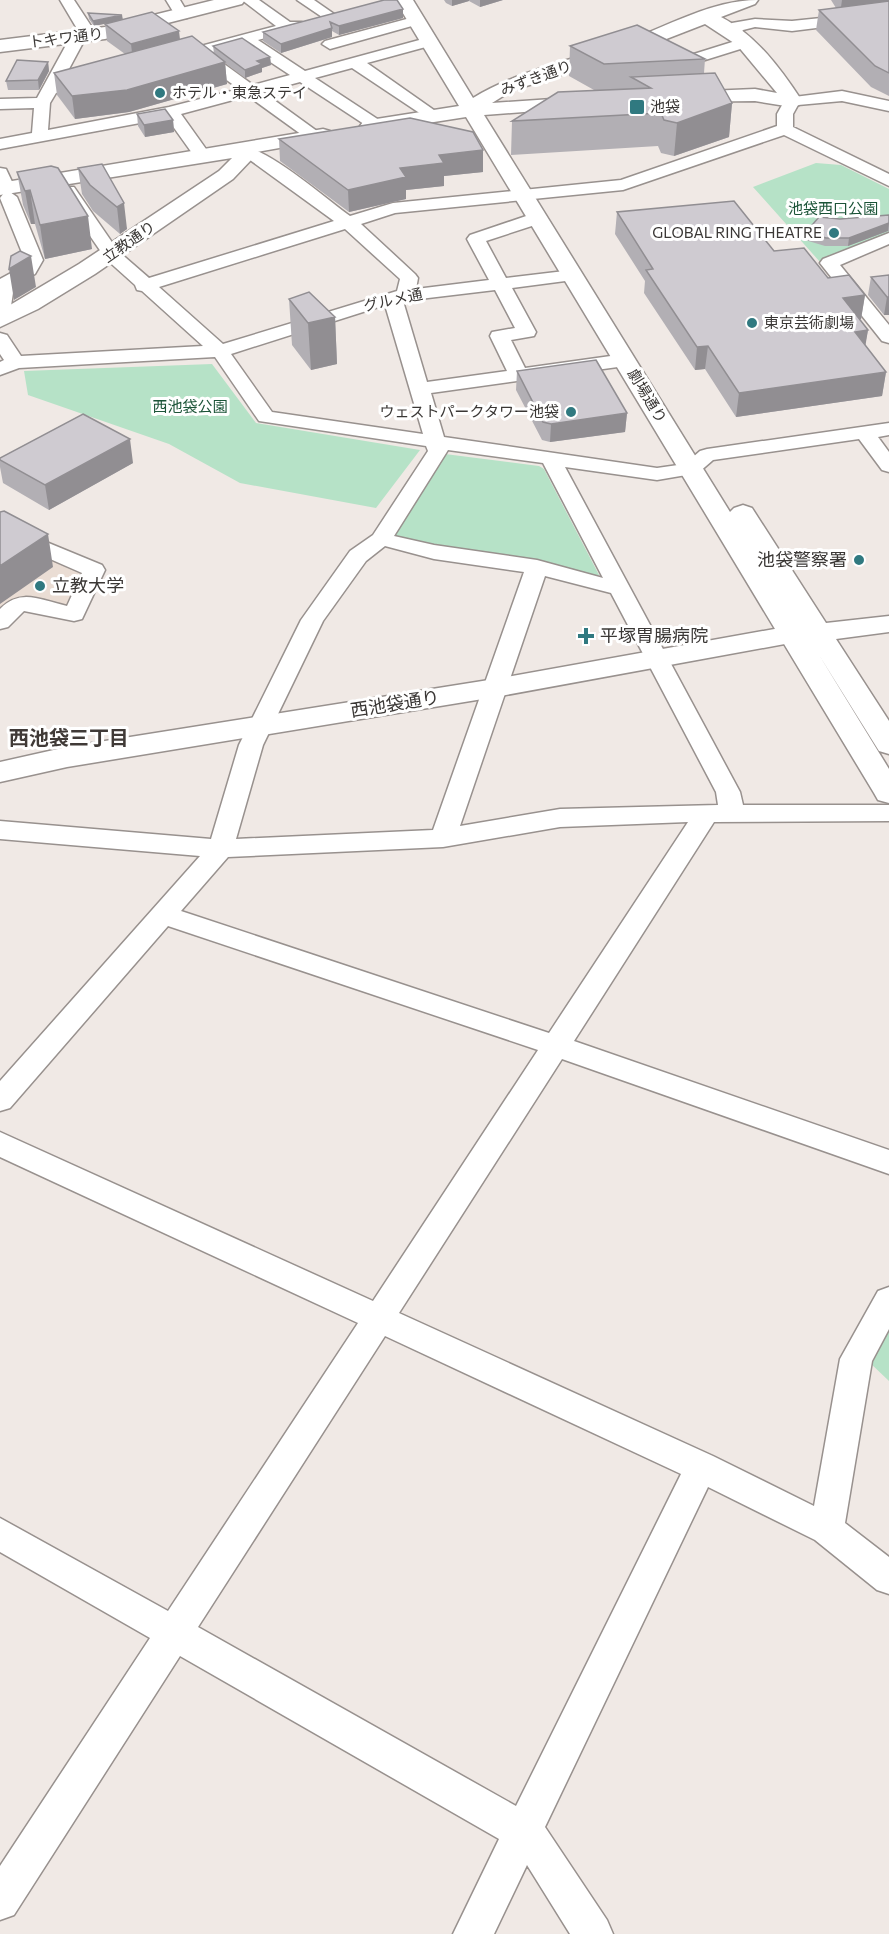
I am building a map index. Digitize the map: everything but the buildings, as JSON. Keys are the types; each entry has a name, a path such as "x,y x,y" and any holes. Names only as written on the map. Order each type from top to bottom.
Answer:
{"street":[{"path":"40,135 46,97 84,36 67,0"},
{"name":"トキワ通り","path":"0,46 84,36 159,21 177,7 236,0"},
{"path":"249,0 293,26 330,44 433,115"},
{"path":"153,63 336,14 304,0"},
{"name":"劇場通り","path":"394,0 414,21 428,42 484,110"},
{"name":"劇場通り","path":"422,0 534,194 699,462 791,635 889,793"},
{"name":"みずき通り","path":"484,110 538,75 631,46 749,0"},
{"path":"740,38 738,26 750,23 792,26 889,15"},
{"path":"706,17 740,38 792,101"},
{"path":"159,21 249,91 315,137"},
{"path":"330,44 414,21"},
{"path":"659,61 740,38"},
{"path":"246,39 376,125"},
{"path":"0,144 171,112 428,42"},
{"path":"631,46 729,96"},
{"path":"0,104 46,97 109,75"},
{"path":"792,101 760,95 663,103 792,101 842,96 889,106"},
{"path":"784,129 784,114 792,101"},
{"path":"3,189 203,156 246,155 315,137 433,115 484,110 599,107"},
{"path":"3,189 65,187 246,155 344,141 484,110"},
{"path":"171,112 203,156"},
{"path":"143,286 393,207 634,183 784,129 889,181"},
{"path":"0,1100 221,849 251,745 321,606 358,556 381,539 438,451 420,389 399,296 409,278 347,222 246,155"},
{"name":"立教通り","path":"3,318 56,291 112,255 226,175 246,155"},
{"path":"865,169 889,159"},
{"path":"65,187 112,255 143,286 220,351 266,417 436,444 657,474 699,462 889,429"},
{"path":"3,189 34,260 33,266 6,278 3,292 3,318"},
{"name":"劇場通り","path":"534,194 538,218 625,360 819,632 889,744"},
{"path":"519,375 499,336 527,332 476,239 538,218"},
{"path":"0,237 23,234"},
{"path":"889,238 829,263 889,337"},
{"name":"グルメ通","path":"8,366 220,351 399,296 573,275"},
{"path":"0,339 8,366"},
{"path":"420,389 625,360"},
{"path":"865,433 889,466"},
{"path":"0,1901 554,1046 720,813 728,792 550,460"},
{"path":"0,529 94,570 74,615 19,603 0,622"},
{"path":"381,539 434,552 537,567 620,589"},
{"path":"443,838 537,567"},
{"name":"西池袋通り","path":"0,772 67,757 495,688 791,635 889,624"},
{"path":"0,830 221,849 443,838 560,818 720,813 795,816 889,813"},
{"path":"164,915 889,1162"},
{"path":"0,1144 701,1467 827,1529 889,1578"},
{"path":"827,1529 856,1359 889,1300"},
{"path":"473,1934 701,1467"},
{"path":"0,1534 522,1832 535,1843 593,1934"}],"shaded area":[{"name":"立教大学","path":"0,537 87,576 68,606 22,597 0,618"}],"green space":[{"name":"池袋西口公園","path":"816,163 841,165 889,189 889,233 820,262 753,187"},
{"name":"西池袋公園","path":"212,364 256,423 420,450 376,508 240,483 169,444 28,395 24,371"},
{"path":"445,454 539,466 544,469 599,575 586,576 394,539 387,534"},
{"path":"889,1325 889,1381 869,1362"}],"place":[{"name":"ホテル・東急ステイ","path":"160,93"},
{"name":"池袋","path":"637,107"},
{"name":"GLOBAL RING THEATRE","path":"834,233"},
{"name":"東京芸術劇場","path":"752,323"},
{"name":"ウェストパークタワー池袋","path":"571,412"},
{"name":"池袋警察署","path":"859,560"},
{"name":"立教大学","path":"40,586"},
{"name":"平塚胃腸病院","path":"586,636"}],"district":[{"name":"西池袋三丁目","path":"69,738"}]}
